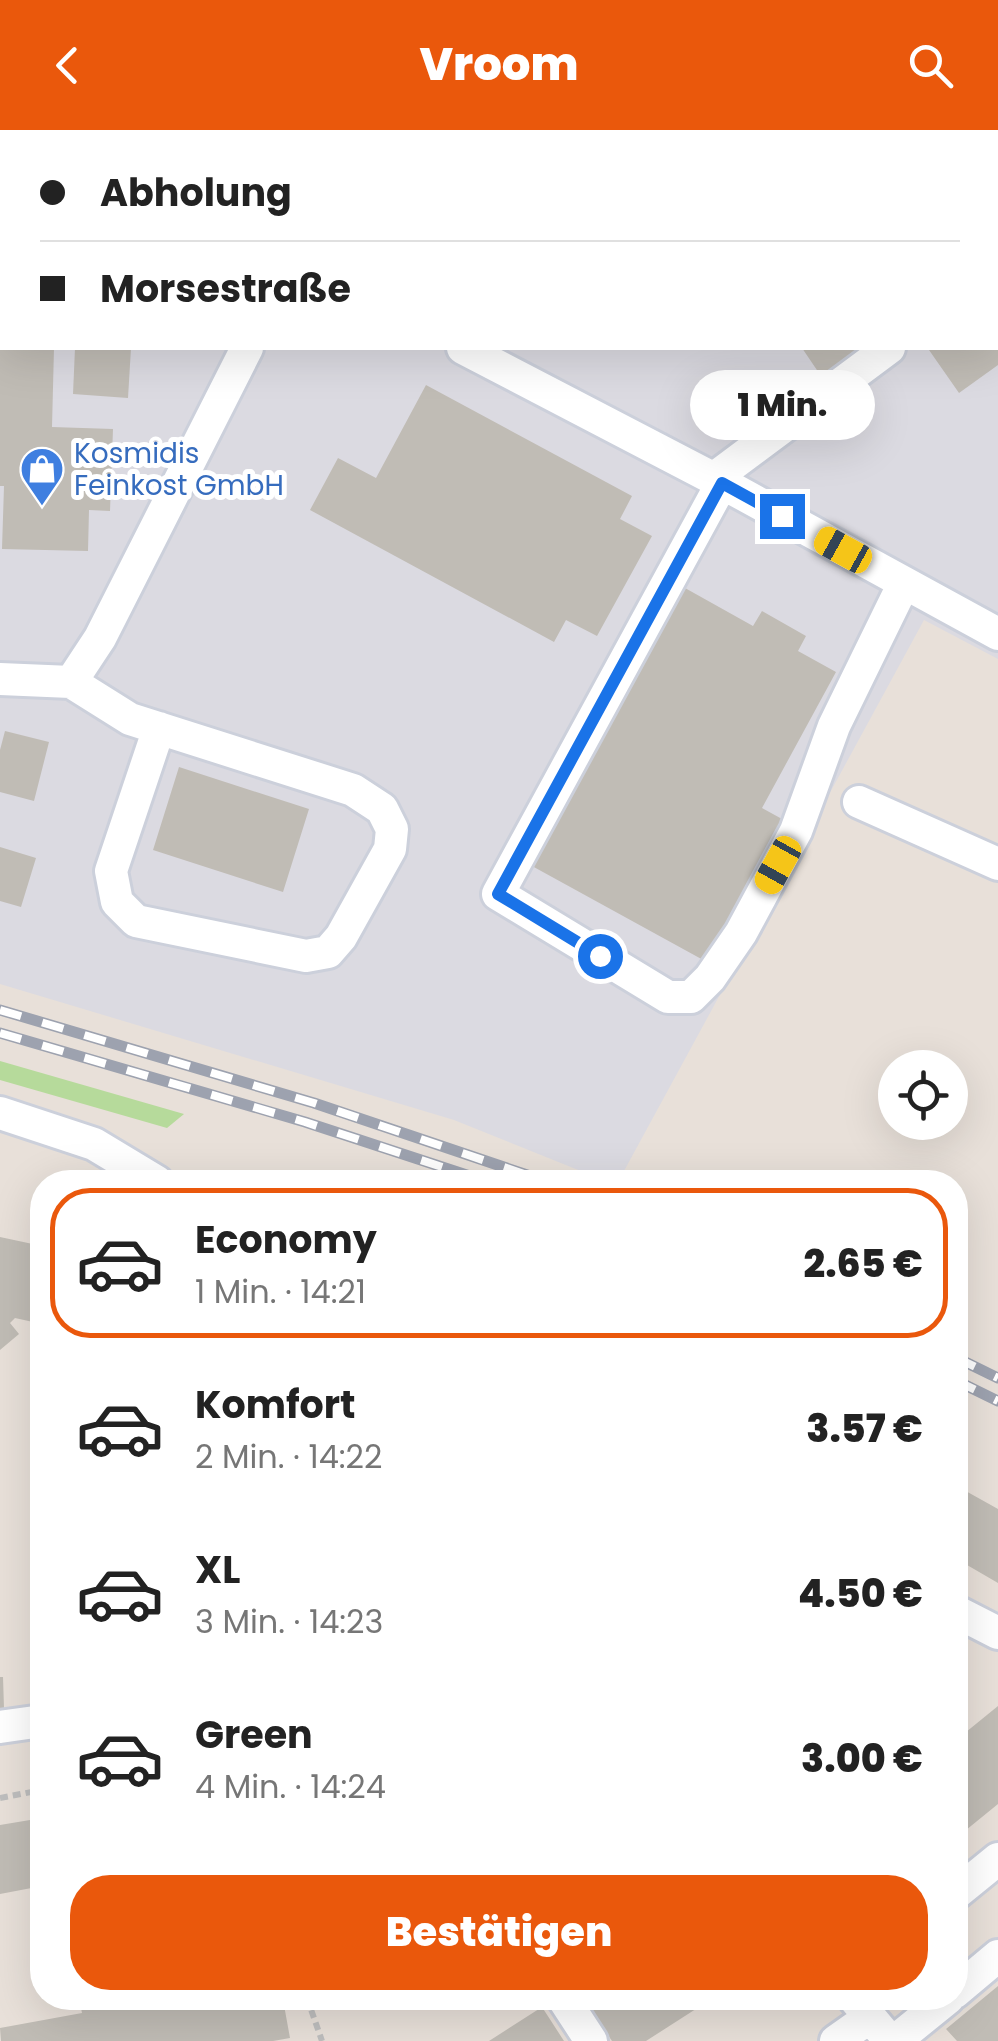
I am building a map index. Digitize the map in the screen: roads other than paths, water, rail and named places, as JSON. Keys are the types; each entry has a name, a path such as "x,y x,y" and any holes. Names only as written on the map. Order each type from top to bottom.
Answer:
{"street":[{"path":"71,682 100,638 247,350"},
{"path":"467,350 998,634"},
{"path":"886,350 717,481 498,894 668,997 691,997 710,978 741,933 796,831 834,726 904,583"},
{"path":"0,679 71,682 130,718 353,790 382,809 392,829 390,849 342,937 328,952 306,956 136,921 117,902 111,871 159,728"},
{"path":"858,802 998,864"},
{"path":"0,1113 94,1144 136,1170"},
{"path":"968,1618 998,1633"},
{"path":"0,1727 30,1723"},
{"path":"968,1883 998,1859"},
{"path":"968,1981 998,1956"},
{"path":"570,2010 591,2041"},
{"path":"836,2041 916,2010"}],"railway":[{"path":"0,1010 314,1103 512,1170"},
{"path":"0,1033 305,1122 451,1170"},
{"path":"968,1363 998,1378"},
{"path":"968,1386 998,1401"}],"place":[{"name":"Kosmidis Feinkost GmbH","path":"42,507"}]}
